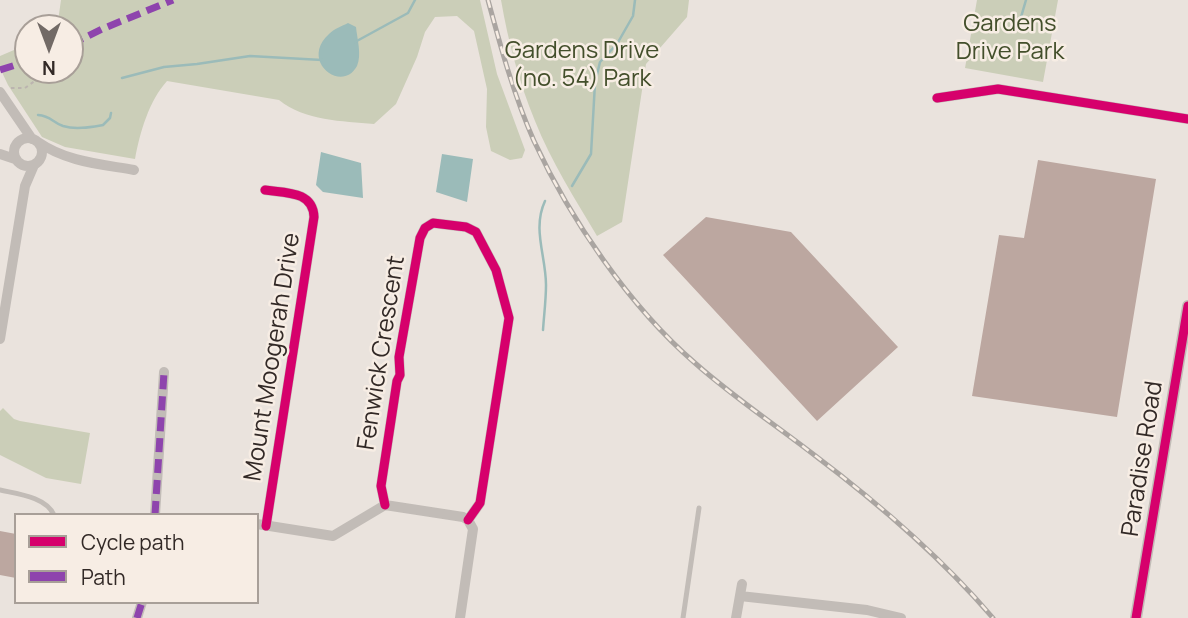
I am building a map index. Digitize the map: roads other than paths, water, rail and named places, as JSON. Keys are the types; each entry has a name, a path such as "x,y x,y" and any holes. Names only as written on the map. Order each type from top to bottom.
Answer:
{"street":[{"path":"937,98 998,89 1188,119"},
{"path":"0,92 42,152 25,186 0,340"},
{"path":"19,122 17,161 25,186"},
{"path":"0,153 17,143 35,141 70,159 134,170"},
{"path":"0,153 24,166 70,159"},
{"name":"Mount Moogerah Drive","path":"261,525 314,217 314,206 301,195 265,190"},
{"name":"Fenwick Crescent","path":"385,505 381,485 400,375 399,357 420,238 425,228 433,223 466,227 480,236 494,265 509,318 480,503 468,520"},
{"name":"Paradise Road","path":"1136,618 1188,306"},
{"path":"155,513 163,372"},
{"path":"261,525 333,536 385,505 463,517 473,529 473,537 460,618"},
{"path":"737,618 741,584"},
{"path":"740,596 867,610 901,618"}],"lane":[{"path":"0,491 43,503 54,513"},
{"path":"682,618 699,508"}],"water":[{"path":"348,23 356,27 358,62 350,74 342,77 326,71 319,54 321,44 331,32"},
{"path":"321,152 361,163 363,198 323,192 316,185"},
{"path":"442,154 473,159 467,202 436,192"}],"waterway":[{"path":"355,42 408,13 415,0"},
{"path":"572,186 591,154 595,83 600,62 617,44 633,16 635,0"},
{"path":"1019,24 1026,0"},
{"path":"122,78 164,67 250,56 322,60"},
{"path":"38,115 63,126 78,128 103,125 111,113"},
{"path":"543,330 546,285 540,222 545,201"}],"railway":[{"path":"488,0 514,89 549,171 584,231 647,316 671,341 724,387 885,511 952,573 993,618"}],"park label":[{"name":"Gardens Drive Park","path":"1010,38"},
{"name":"Gardens Drive (no. 54) Park","path":"582,65"}]}
